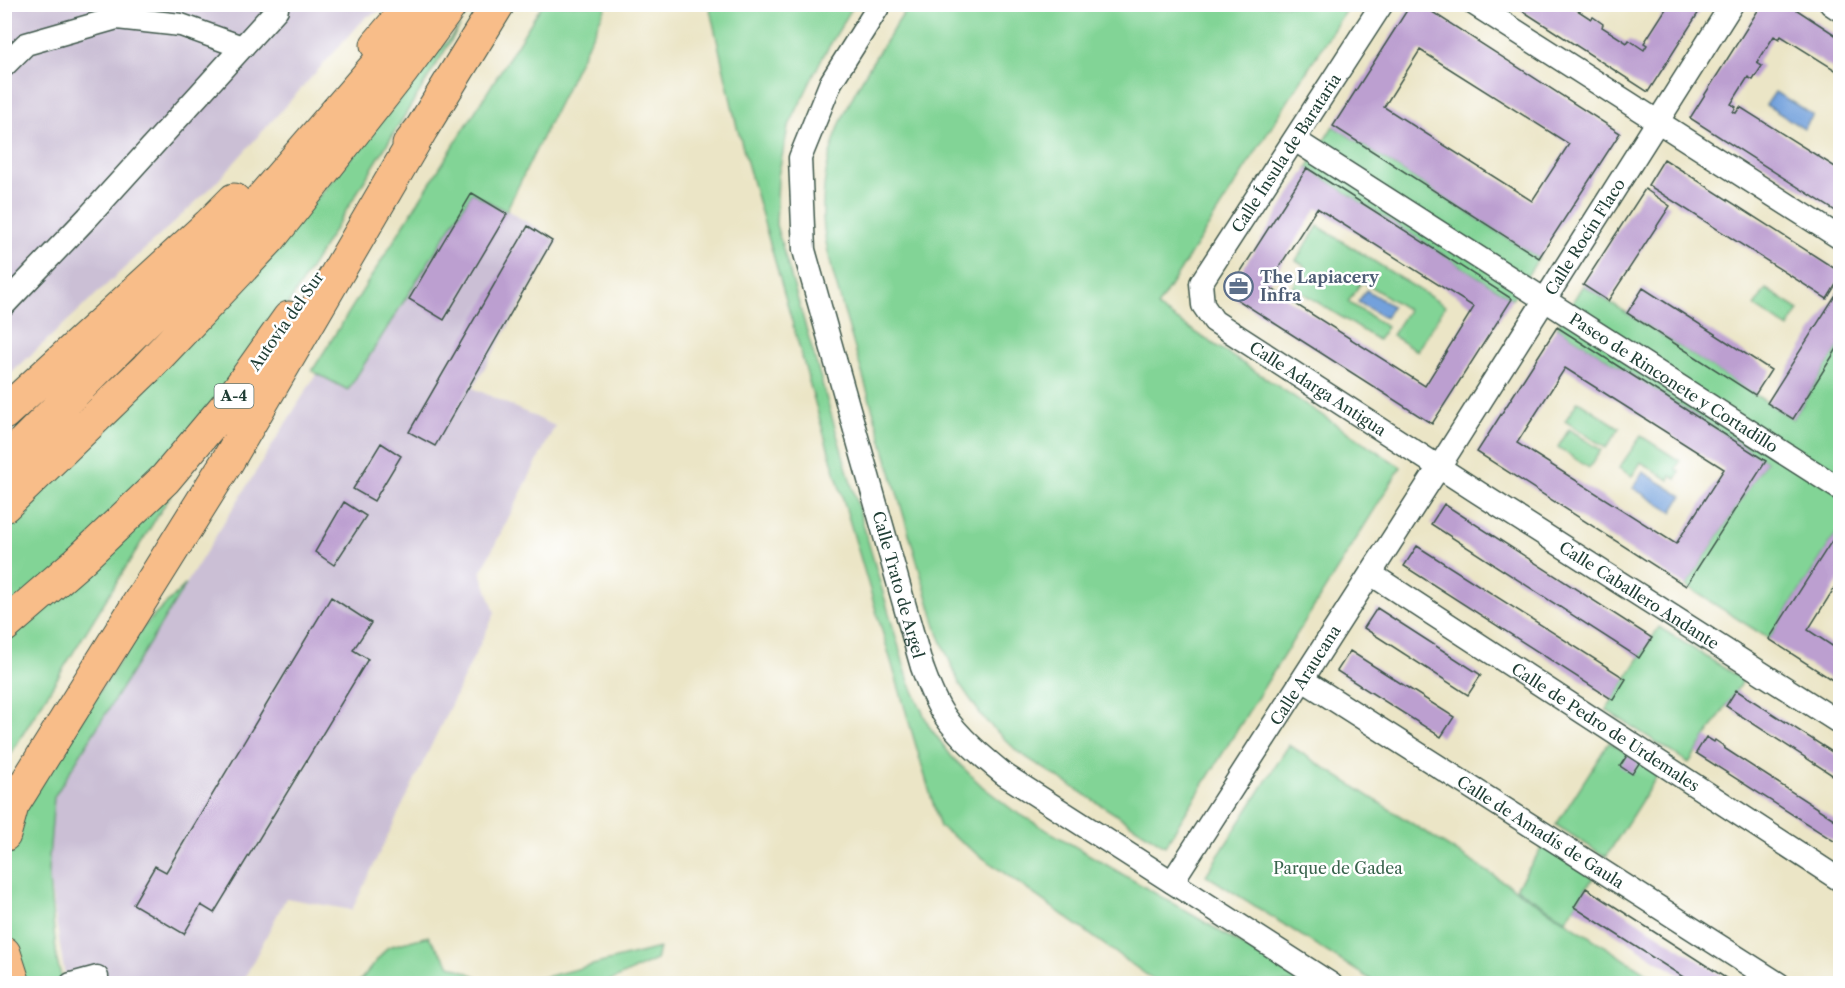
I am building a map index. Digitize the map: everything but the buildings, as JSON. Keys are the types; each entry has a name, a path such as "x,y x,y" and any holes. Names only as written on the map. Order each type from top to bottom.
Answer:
{"highway":[{"path":"4,412 209,225 290,144 394,25 422,4"},
{"path":"4,462 219,248 428,4"},
{"path":"4,506 146,369 270,238 402,71 451,4"},
{"name":"Autovía del Sur","path":"4,626 78,562 165,479 228,404 371,197 422,128 498,4"},
{"path":"6,811 227,462 422,128"}],"street":[{"path":"7,298 88,217 277,9 277,4"},
{"name":"Calle Trato de Argel","path":"880,4 831,82 800,158 804,250 922,668 933,697 944,715 970,745 1005,775 1331,984"},
{"name":"Calle Ínsula de Barataria","path":"1203,304 1201,283 1382,4"},
{"path":"1474,4 1840,238"},
{"name":"Calle Rocín Flaco","path":"1439,467 1732,4"},
{"path":"1831,4 1840,10"},
{"path":"4,66 26,44 117,18 181,25 242,47"},
{"name":"Paseo de Rinconete y Cortadillo","path":"1295,140 1840,489"},
{"name":"Calle Adarga Antigua","path":"1203,304 1214,321 1439,467"},
{"name":"Calle Araucana","path":"1172,882 1439,467"},
{"name":"Calle Caballero Andante","path":"1439,467 1840,723"},
{"name":"Calle de Pedro de Urdemales","path":"1371,574 1840,880"},
{"name":"Calle de Amadís de Gaula","path":"1302,680 1779,984"},
{"path":"8,966 34,984"},
{"path":"72,984 97,976 91,984"}],"shaded area":[{"path":"5,5 397,5 366,17 214,185 5,379"},
{"path":"472,189 558,241 473,388 555,426 481,572 495,613 352,910 286,898 242,983 70,983 64,971 48,870 54,797 317,373"}],"green space":[{"path":"542,5 607,5 506,211 472,193 348,390 312,371"},
{"path":"709,5 854,5 822,58 788,128 778,176 776,225 909,682 929,726 952,757 983,787 1014,811 1208,924 1303,983 1158,983 940,827 825,438 737,127"},
{"path":"909,5 1349,5 1157,307 1401,467 1165,846 1018,752 984,719 959,683 938,633 834,277 823,223 825,176 840,124 864,75"},
{"path":"460,26 5,763 5,477 279,244"},
{"path":"1333,126 1539,258 1512,299 1307,168"},
{"path":"1318,226 1445,306 1417,351 1392,335 1408,310 1362,281 1348,302 1387,327 1378,340 1293,287 1306,267 1296,260"},
{"path":"1583,285 1793,419 1840,344 1840,528 1769,639 1686,586 1766,461 1557,327"},
{"path":"1766,289 1799,310 1788,328 1754,306"},
{"path":"1578,401 1620,428 1606,448 1565,421"},
{"path":"1569,429 1601,450 1589,468 1558,447"},
{"path":"1641,436 1680,461 1676,469 1680,472 1676,479 1671,476 1669,480 1641,462 1632,476 1619,468"},
{"path":"186,584 54,797 48,870 57,961 63,983 5,983 4,834 142,628"},
{"path":"1659,627 1743,680 1689,763 1606,710"},
{"path":"1609,742 1659,773 1606,857 1556,825"},
{"name":"Parque de Gadea","path":"1289,745 1662,983 1376,983 1206,875"},
{"path":"1543,846 1593,878 1566,920 1516,888"},
{"path":"428,936 450,965 491,983 358,983 388,947"},
{"path":"659,948 656,960 605,983 522,983"}],"water":[{"path":"1775,92 1813,115 1804,129 1766,105"},
{"path":"1366,290 1392,306 1385,318 1358,302"},
{"path":"1643,472 1682,496 1672,512 1633,488"}],"place":[{"name":"The Lapiacery Infra","path":"1239,286"}]}
